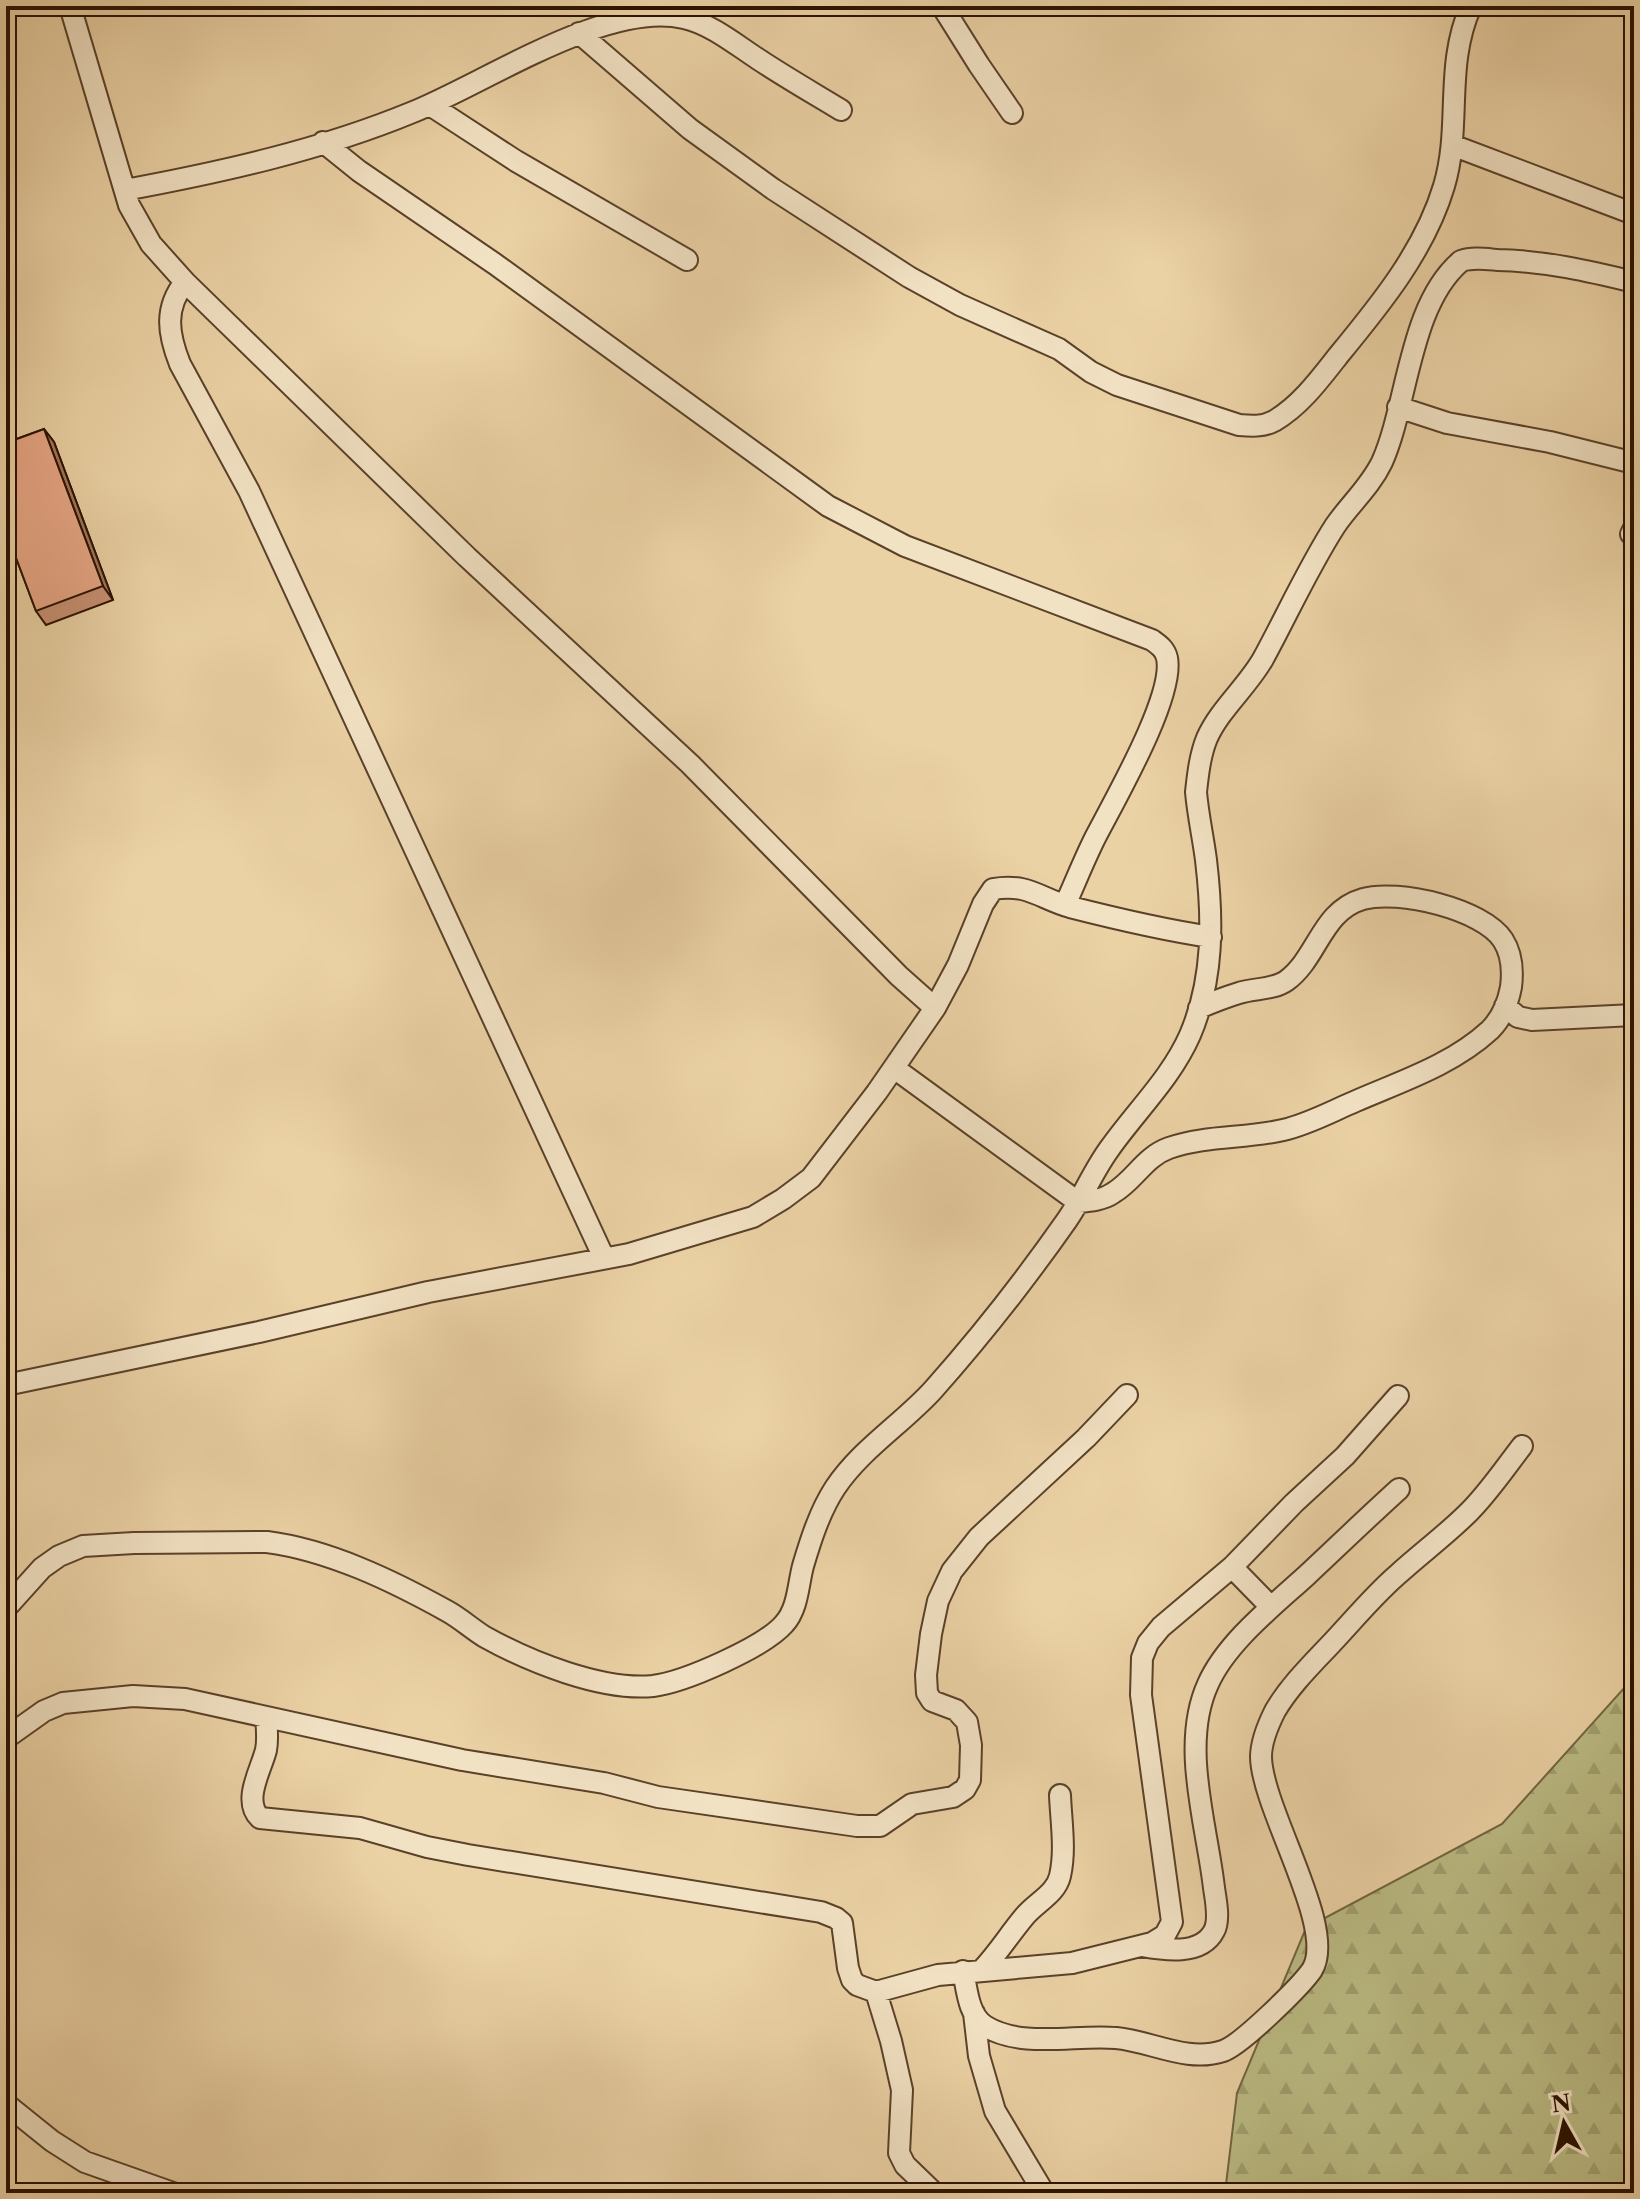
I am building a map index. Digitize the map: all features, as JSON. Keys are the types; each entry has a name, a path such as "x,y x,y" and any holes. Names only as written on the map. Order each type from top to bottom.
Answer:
{"street":[{"path":"70,6 125,190 135,219 151,244 185,282 467,557 690,764 899,976 935,1008"},
{"path":"684,18 704,6"},
{"path":"942,6 1012,113"},
{"path":"579,33 690,129 773,189 909,277 960,305 1059,349 1091,372 1117,385 1248,426 1269,423 1310,390 1380,303 1410,258 1444,186 1452,145 1454,72 1461,35 1471,6"},
{"path":"125,190 235,167 323,142 430,105 579,33 634,17 665,15 684,18 714,30 841,110"},
{"path":"430,105 539,175 687,260"},
{"path":"323,142 359,171 507,273 828,506 905,546 1152,640 1164,650 1168,665 1166,679 1148,732 1065,905"},
{"path":"1452,145 1634,214"},
{"path":"6,1608 42,1568 83,1546 267,1542 307,1551 362,1570 448,1612 485,1637 561,1671 625,1685 650,1686 689,1677 722,1663 783,1626 794,1607 815,1528 835,1488 849,1470 924,1400 1005,1306 1078,1202 1112,1144 1171,1069 1191,1033 1210,957 1211,904 1196,792 1207,739 1262,660 1336,525 1369,484 1382,462 1411,358 1430,307 1452,269 1461,261 1476,259 1526,261 1634,282"},
{"path":"185,282 170,307 169,325 180,364 249,491 604,1258"},
{"path":"1398,407 1447,423 1550,442 1634,463"},
{"path":"6,1385 259,1332 428,1292 604,1258 753,1217 811,1178 894,1068 935,1008 958,965 983,904 993,889 1013,885 1065,905 1211,937"},
{"path":"894,1068 1078,1202 1104,1198 1145,1162 1166,1149 1211,1137 1285,1130 1444,1062 1499,1020 1510,994 1509,952 1495,930 1471,915 1451,908 1383,896 1366,898 1343,908 1318,937 1293,974 1280,984 1241,992 1199,1008"},
{"path":"1505,1006 1518,1017 1532,1020 1634,1015"},
{"path":"6,1738 44,1711 63,1703 133,1696 210,1702 266,1718 462,1760 604,1783 658,1797 821,1822 880,1826 912,1804 953,1797 965,1789 970,1780 971,1745 967,1722 956,1710 932,1701 926,1686 938,1601 952,1571 979,1537 1086,1438 1127,1395"},
{"path":"266,1718 266,1748 253,1792 254,1811 260,1818 360,1828 468,1855 821,1912 842,1923 852,1980 876,1992 918,1979 972,1971 1060,1966 1141,1946 1165,1935 1172,1922 1141,1695 1142,1658 1148,1643 1161,1627 1232,1567 1345,1456 1398,1396"},
{"path":"974,2013 982,2024 990,2028 1024,2037 1059,2040 1119,2038 1181,2053 1212,2054 1236,2045 1303,1981 1316,1961 1319,1946 1314,1918 1267,1790 1261,1757 1267,1728 1282,1700 1318,1658 1393,1578 1470,1512 1522,1446"},
{"path":"1141,1946 1165,1951 1188,1948 1202,1943 1215,1930 1214,1885 1196,1772 1200,1712 1208,1682 1271,1607 1399,1489"},
{"path":"1232,1567 1271,1607"},
{"path":"972,1971 999,1952 1025,1915 1052,1890 1058,1880 1062,1845 1060,1795"},
{"path":"972,1971 979,2056 995,2111 1044,2193"},
{"path":"876,1992 902,2090 899,2153 905,2165 934,2193"},
{"path":"6,2104 52,2141 85,2162 173,2193"}],"green space":[{"path":"1634,1677 1634,2193 1225,2193 1237,2093 1306,1928 1502,1824"}],"building":[{"path":"44,429 103,586 36,611 6,531 6,443"}]}
